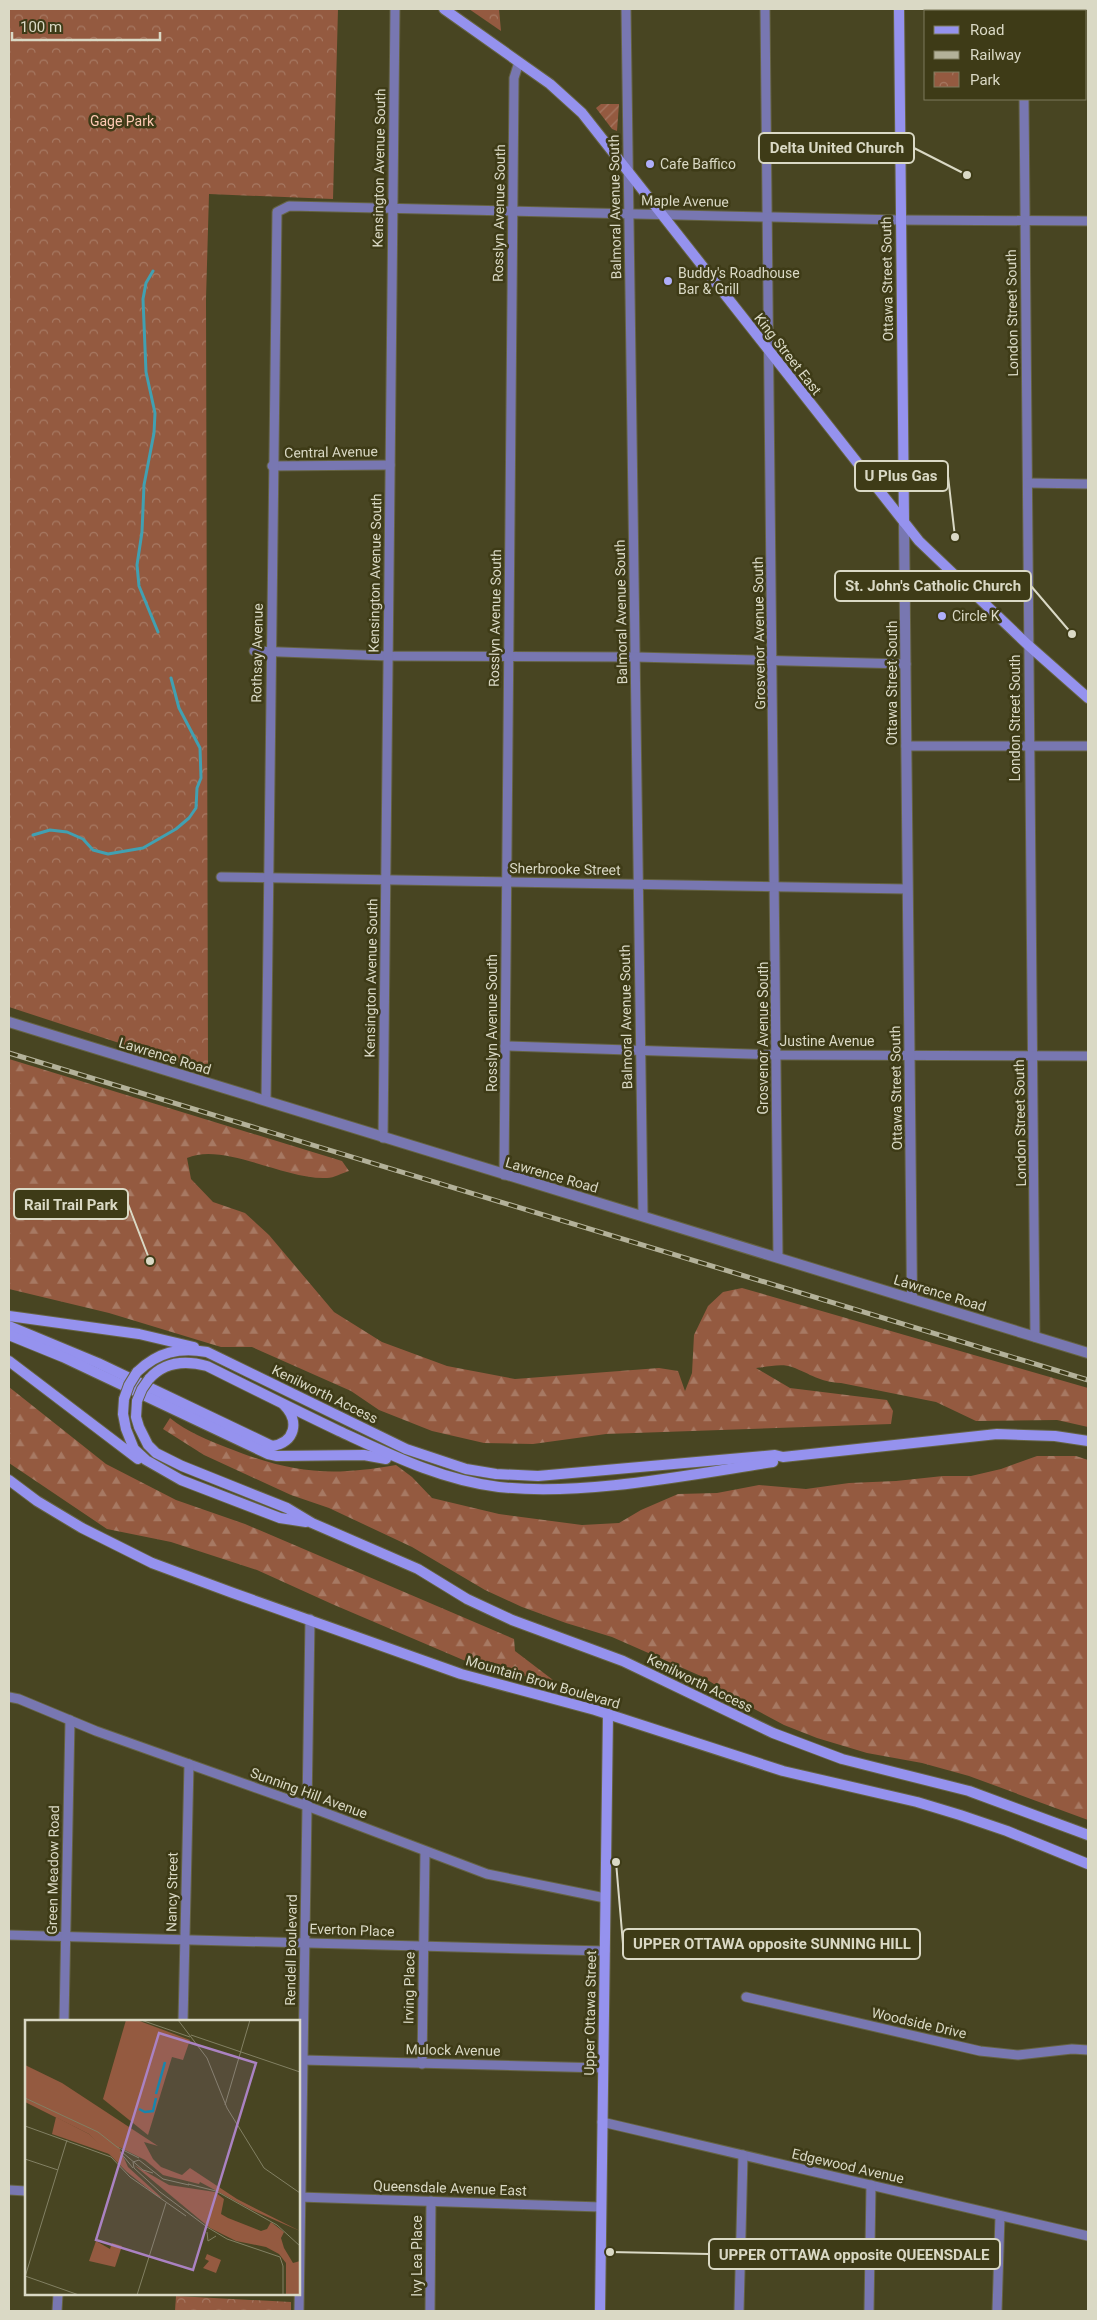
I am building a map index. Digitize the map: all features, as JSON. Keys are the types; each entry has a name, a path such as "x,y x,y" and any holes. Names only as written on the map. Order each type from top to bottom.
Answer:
{"main road":[{"name":"King Street East","path":"444,9 569,99 663,214 770,353 934,557 1028,646 1088,698"},
{"name":"Ottawa Street South","path":"899,9 904,522"},
{"path":"9,1316 170,1340 185,1343 206,1352"},
{"path":"9,1326 98,1363 272,1446 288,1440 293,1431 292,1417 281,1403"},
{"path":"9,1335 63,1357 268,1454 278,1456 374,1455 411,1465"},
{"name":"Kenilworth Access","path":"312,1523 280,1518 181,1480 146,1460 134,1449 124,1421 124,1399 129,1385 137,1372 157,1357 173,1351 191,1350 206,1352 406,1449 466,1469 496,1474 538,1476 775,1455 782,1458"},
{"path":"9,1361 136,1458 158,1471 181,1480"},
{"name":"Kenilworth Access","path":"1088,1441 1055,1436 997,1434 782,1458 776,1462 659,1479 555,1488 499,1487 456,1479 411,1465 207,1366 197,1363 175,1364 160,1370 149,1379 137,1401 136,1416 148,1445 156,1453 182,1466 287,1508 312,1523 418,1568 467,1599 512,1620 623,1662 773,1733 842,1759 969,1791 1088,1834"},
{"name":"Mountain Brow Boulevard","path":"9,1480 37,1501 82,1528 152,1563 461,1674 608,1714 783,1772 917,1802 960,1815 1007,1831 1088,1864"},
{"name":"Upper Ottawa Street","path":"600,2311 608,1714"}],"street":[{"name":"Kensington Avenue South","path":"382,1138 395,9"},
{"name":"Balmoral Avenue South","path":"626,9 642,1215"},
{"name":"Grosvenor Avenue South","path":"766,9 776,887 778,1257"},
{"name":"Rosslyn Avenue South","path":"504,1175 514,78 520,62"},
{"name":"London Street South","path":"1024,100 1036,1337"},
{"name":"Maple Avenue","path":"281,208 289,206 900,220 1088,221"},
{"name":"Rothsay Avenue","path":"266,1100 275,218 276,212 281,208"},
{"name":"Central Avenue","path":"272,466 390,465"},
{"path":"1028,483 1088,484"},
{"name":"Ottawa Street South","path":"904,522 912,1298"},
{"path":"254,651 388,656 508,656 906,664"},
{"path":"906,746 1088,746"},
{"name":"Sherbrooke Street","path":"221,877 908,889"},
{"name":"Lawrence Road","path":"9,1022 266,1100 382,1138 642,1215 1088,1353"},
{"name":"Justine Avenue","path":"505,1046 777,1055 1088,1056"},
{"name":"Rendell Boulevard","path":"300,2197 310,1619"},
{"name":"Sunning Hill Avenue","path":"9,1697 19,1699 70,1720 487,1874 605,1898"},
{"name":"Green Meadow Road","path":"64,2020 70,1720"},
{"name":"Nancy Street","path":"183,2020 189,1764"},
{"name":"Irving Place","path":"422,2064 425,1852"},
{"name":"Everton Place","path":"9,1934 605,1950"},
{"name":"Woodside Drive","path":"746,1997 980,2051 1018,2054 1072,2049 1088,2050"},
{"name":"Mulock Avenue","path":"303,2060 603,2068"},
{"name":"Edgewood Avenue","path":"602,2122 1088,2236"},
{"path":"739,2311 743,2155"},
{"path":"869,2311 871,2186"},
{"path":"9,2190 25,2191"},
{"name":"Queensdale Avenue East","path":"300,2197 601,2207"},
{"name":"Ivy Lea Place","path":"430,2311 431,2201"},
{"path":"998,2311 1000,2216"},
{"path":"57,2311 58,2295"},
{"name":"Rendell Boulevard","path":"299,2295 299,2311"}],"green space":[{"name":"Gage Park","path":"9,9 338,9 333,199 209,194 206,299 208,1072 9,1007"},
{"path":"469,9 499,9 501,31"},
{"path":"601,104 619,104 617,131 612,129 596,108"},
{"path":"9,1059 342,1161 349,1171 327,1178 310,1177 218,1155 202,1154 187,1158 191,1179 213,1202 245,1213 269,1235 334,1312 382,1342 447,1366 515,1379 659,1368 678,1371 685,1391 692,1373 694,1335 708,1306 723,1292 742,1288 1088,1388 1088,1427 1057,1420 976,1421 936,1402 827,1381 792,1367 779,1365 756,1368 790,1388 887,1400 893,1411 891,1424 606,1434 533,1444 484,1443 432,1431 379,1410 351,1391 252,1347 221,1347 109,1313 9,1289"},
{"path":"9,1387 106,1464 176,1500 245,1524 514,1639 515,1651 553,1680 489,1671 257,1570 171,1542 107,1529 9,1463"},
{"path":"170,1418 205,1439 271,1463 291,1468 330,1471 372,1469 396,1465 412,1477 432,1498 499,1514 582,1525 619,1523 641,1510 678,1494 717,1493 759,1485 806,1489 849,1483 943,1476 971,1476 1001,1469 1037,1456 1076,1456 1088,1460 1088,1820 969,1776 922,1763 867,1753 817,1738 784,1725 745,1704 703,1677 612,1637 522,1607 485,1590 412,1547 329,1508 291,1495 204,1455 163,1429"},
{"path":"176,2296 291,2302 291,2311 175,2311"}],"waterway":[{"path":"153,271 146,283 143,299 146,372 155,413 154,433 144,485 142,532 137,565 139,586 158,632"},
{"path":"33,835 50,830 67,832 83,839 93,850 108,854 143,848 176,829 189,818 196,808 197,788 201,778 200,748 179,708 171,678"}],"railway":[{"path":"9,1053 1088,1380"}],"place":[{"name":"Cafe Baffico","path":"650,164"},
{"name":"Delta United Church","path":"967,175"},
{"name":"Buddy's Roadhouse Bar & Grill","path":"668,281"},
{"name":"U Plus Gas","path":"955,537"},
{"name":"Circle K","path":"942,616"},
{"name":"St. John's Catholic Church","path":"1072,634"},
{"name":"Rail Trail Park","path":"150,1261"},
{"name":"UPPER OTTAWA opposite SUNNING HILL","path":"616,1862"},
{"name":"UPPER OTTAWA opposite QUEENSDALE","path":"610,2252"}]}
